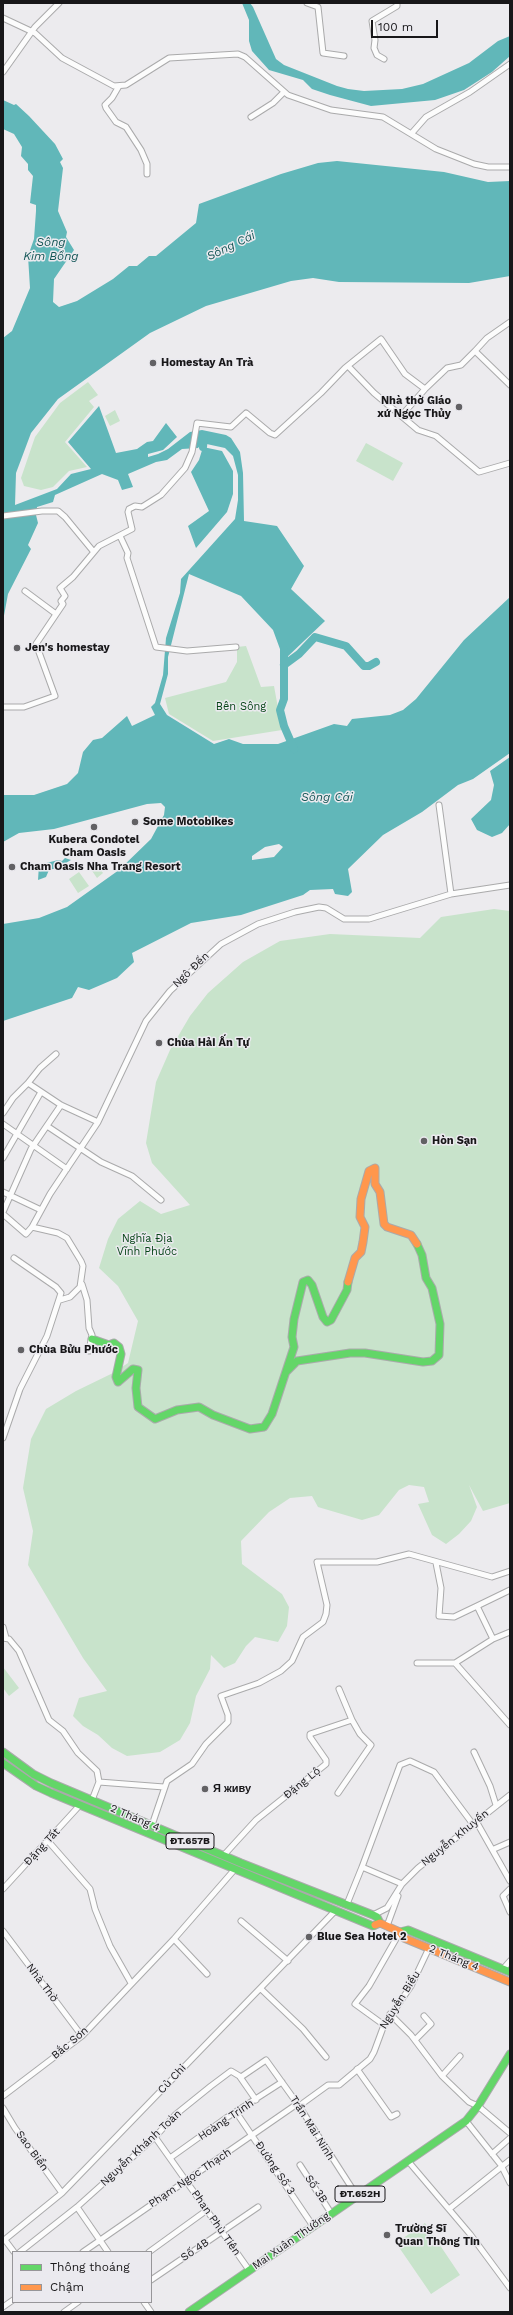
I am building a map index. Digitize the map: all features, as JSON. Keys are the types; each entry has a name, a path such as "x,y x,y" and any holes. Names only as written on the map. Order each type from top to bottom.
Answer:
{"main road":[{"path":"92,1339 105,1344 114,1343 121,1351 116,1377 117,1381 122,1381 133,1369 138,1370 136,1388 138,1406 155,1419 177,1410 199,1406 209,1413 250,1429 261,1428 266,1425 272,1414 294,1347 292,1337 294,1319 303,1282 308,1280 312,1285 323,1317 327,1322 331,1320 347,1290 349,1274 355,1258 361,1252 363,1242 365,1226 360,1217 361,1199 369,1171 375,1168 375,1184 380,1192 384,1224 387,1227 401,1230 411,1235 422,1255 426,1278 432,1288 440,1324 439,1355 432,1361 423,1362 365,1353 350,1353 297,1361 286,1372"},
{"name":"2 Tháng 4","path":"3,1752 33,1774 241,1863 373,1915 377,1917 383,1925"},
{"name":"2 Tháng 4","path":"3,1763 36,1786 372,1926 383,1925 400,1932 404,1938 510,1982"},
{"path":"80,1805 84,1797"},
{"path":"235,1869 241,1863"},
{"name":"2 Tháng 4","path":"400,1932 408,1930 510,1972"},
{"name":"Mai Xuân Thưởng","path":"189,2312 466,2120 478,2106 510,2054"}],"street":[{"path":"3,72 32,31 59,3"},
{"path":"307,3 318,7 323,53 344,56"},
{"path":"384,59 377,55 374,48 375,40 372,21 397,6 397,3"},
{"path":"3,18 32,31 68,62 103,81 119,86 126,86 169,58 238,54 245,57 284,92 326,109 383,117 436,149 474,164 488,167 510,167"},
{"path":"412,134 426,118 464,96 510,64"},
{"path":"119,86 112,98 105,105 116,122 126,127 137,144 147,164 147,174"},
{"path":"251,117 272,103 284,92"},
{"path":"402,415 425,389 447,368 461,365 487,338 510,322"},
{"path":"3,707 24,707 55,696 36,644 63,604 61,601 65,596 60,588 73,577 93,552 132,529 128,510 135,506 142,508 164,492 185,468 192,452 197,423 200,422 230,427 246,413 270,433 275,435 348,366 381,339 405,374 425,389"},
{"path":"475,350 510,385"},
{"path":"348,366 374,393 418,430 436,436 479,472 510,463"},
{"path":"3,516 42,511 58,511 93,552"},
{"path":"120,536 128,553 127,558 156,646 172,650 192,651 236,646"},
{"path":"25,591 56,614"},
{"path":"439,805 451,894"},
{"name":"Ngô Đến","path":"32,1227 41,1210 67,1169 82,1149 98,1122 146,1021 170,991 221,944 258,924 295,912 319,907 326,908 344,919 369,919 451,894 510,886"},
{"path":"3,1113 13,1098 56,1054"},
{"path":"28,1082 61,1105 98,1122"},
{"path":"3,1158 16,1133 41,1092"},
{"path":"61,1105 34,1146 3,1213 26,1234 32,1227 58,1233 69,1240 82,1266 82,1284 92,1339 89,1351"},
{"path":"3,1124 67,1169"},
{"path":"47,1126 106,1164 132,1176 161,1200"},
{"path":"3,1192 41,1210"},
{"path":"3,1438 20,1389 43,1346 60,1300 61,1293 58,1289 14,1258"},
{"path":"60,1300 70,1297 82,1284"},
{"path":"152,1825 160,1805 164,1787 171,1777 192,1764 206,1744 227,1724 228,1715 221,1696 260,1683 286,1668 292,1661 303,1637 322,1622 326,1614 327,1605 317,1562 376,1562 409,1554 492,1577 510,1571"},
{"path":"436,1562 441,1588 439,1616 454,1617 510,1590"},
{"path":"477,1606 493,1639"},
{"path":"3,1627 5,1638 16,1646 22,1656 49,1720 63,1731 78,1752 98,1771 99,1782 92,1800"},
{"path":"416,1663 455,1663 493,1639 510,1632"},
{"path":"455,1663 510,1725"},
{"path":"338,1793 372,1744 360,1734 352,1720 339,1689"},
{"name":"Đặng Lộ","path":"224,1855 256,1820 326,1764 326,1760 310,1737 310,1734 352,1720"},
{"path":"474,1752 490,1786 496,1805"},
{"path":"347,1904 400,1765 403,1762 410,1761 434,1772 494,1849 510,1881"},
{"path":"99,1782 164,1787"},
{"name":"Nguyễn Khuyến","path":"373,1915 387,1908 402,1884 418,1868 474,1822 510,1795"},
{"name":"Đặng Tất","path":"3,1889 80,1805"},
{"path":"48,1841 90,1890 95,1909 110,1946 131,1983"},
{"path":"494,1849 510,1842"},
{"path":"362,1866 402,1884"},
{"name":"Bắc Sơn","path":"3,2096 82,2036 174,1939 235,1869"},
{"name":"Nguyễn Khuyến","path":"383,1925 402,1884"},
{"path":"510,1889 503,1896 510,1912"},
{"name":"Củ Chi","path":"4,2241 62,2193 262,1989 336,1910"},
{"path":"241,1921 288,1961"},
{"name":"Nhà Thờ","path":"3,1931 82,2036"},
{"path":"384,2025 355,2004 369,1986 400,1932"},
{"path":"174,1939 207,1974"},
{"name":"Nguyễn Biểu","path":"298,2105 328,2085 339,2085 367,2062 374,2052 384,2025 390,2014 411,1986 429,1948"},
{"path":"503,1969 510,1961"},
{"path":"262,1989 303,2029 326,2057"},
{"path":"390,2014 415,2040 442,2076 469,2102 478,2106 510,2132"},
{"path":"415,2040 432,2024 424,2016"},
{"path":"442,2076 460,2056"},
{"name":"Nguyễn Khánh Toàn","path":"21,2251 77,2207 155,2137 175,2115 228,2073 234,2071 240,2076 266,2060"},
{"name":"Trần Mai Ninh","path":"266,2060 298,2105 356,2196"},
{"path":"357,2069 391,2117 396,2114"},
{"path":"240,2076 256,2100"},
{"name":"Hoàng Trinh","path":"170,2158 282,2082"},
{"name":"Phạm Ngọc Thạch","path":"84,2251 298,2105"},
{"name":"Sao Biển","path":"3,2108 15,2128 62,2193"},
{"name":"Đường Số 3","path":"236,2112 313,2226"},
{"path":"466,2120 501,2165 510,2183"},
{"name":"Phan Phù Tiên","path":"155,2137 187,2180 206,2210 249,2270"},
{"path":"492,2154 510,2138"},
{"path":"449,2209 501,2165 510,2160"},
{"path":"408,2161 449,2209 510,2288"},
{"name":"Số 3B","path":"300,2165 332,2213"},
{"path":"77,2207 107,2251"},
{"name":"Số 4B","path":"152,2279 258,2207"},
{"path":"150,2251 206,2210"},
{"path":"4,2241 13,2251"},
{"path":"3,2307 12,2301"},
{"path":"64,2312 77,2303"},
{"path":"145,2303 151,2312"}],"green space":[{"path":"88,382 98,395 89,401 94,407 65,442 87,467 69,471 53,487 41,490 24,486 21,478 35,437 60,403"},
{"path":"115,410 120,421 110,426 105,416"},
{"path":"366,443 403,463 393,481 356,461"},
{"name":"Bên Sông","path":"246,646 261,687 274,686 282,730 213,741 169,714 165,698 226,682 237,662 237,647"},
{"path":"94,860 103,873 97,878 88,865"},
{"path":"79,872 89,886 78,893 69,879"},
{"name":"Nghĩa Địa Vĩnh Phước","path":"494,909 510,911 510,1503 483,1511 469,1485 477,1507 471,1521 459,1534 446,1544 432,1535 418,1504 429,1502 424,1487 409,1485 399,1490 379,1515 362,1520 318,1507 312,1496 290,1498 269,1512 241,1541 242,1564 282,1594 289,1607 287,1626 278,1642 255,1637 246,1646 235,1663 224,1668 211,1655 210,1669 196,1696 190,1723 180,1740 160,1752 127,1756 112,1748 98,1735 83,1726 73,1716 79,1698 107,1691 83,1658 28,1565 33,1531 23,1488 31,1439 46,1409 76,1391 113,1373 128,1363 138,1321 118,1286 99,1268 108,1239 118,1219 140,1201 161,1214 190,1205 152,1163 146,1143 156,1082 170,1050 190,1016 208,993 243,962 280,941 330,934 420,938 441,917"},
{"path":"3,1667 19,1688 9,1696 3,1688"},
{"path":"425,2223 460,2275 431,2294 396,2243"}],"water":[{"path":"242,3 250,3 253,7 276,59 284,65 348,89 364,91 402,89 423,84 469,63 498,41 510,36 510,56 492,72 464,90 435,100 371,106 312,89 303,80 269,70 252,51 249,41 249,20"},
{"path":"3,100 14,105 16,104 29,116 55,144 63,159 60,162 63,168 58,211 67,232 66,237 74,250 54,279 53,302 59,307 77,301 113,279 129,266 137,266 149,256 156,256 196,223 199,204 281,174 318,163 337,161 444,172 488,182 510,181 510,276 469,283 339,282 313,278 291,281 206,306 150,333 58,399 31,433 16,473 15,505 57,489 71,474 91,469 68,442 99,406 116,453 137,449 147,442 153,441 166,423 177,437 163,450 148,454 148,457 168,449 190,432 202,430 226,435 231,438 240,452 243,473 244,521 277,526 304,566 291,589 325,621 284,660 273,630 241,596 189,574 168,657 168,674 160,704 167,715 214,744 229,739 243,744 278,744 334,724 347,726 352,719 390,715 403,710 416,699 464,640 510,597 510,753 473,779 458,785 422,812 383,835 348,869 352,892 348,896 335,894 333,889 310,890 303,895 241,915 191,923 132,953 134,962 117,978 89,990 78,987 72,998 3,1021 3,924 39,918 67,907 119,870 151,839 164,815 165,807 161,803 147,804 54,829 19,833 3,842 3,795 34,795 67,784 78,773 83,752 93,740 102,738 127,716 132,726 155,715 151,707 155,703 163,675 166,638 180,593 181,579 235,519 238,500 238,475 233,456 225,448 202,443 198,448 182,449 167,460 156,462 128,474 133,487 122,490 118,480 102,474 55,495 53,502 37,507 36,515 38,523 28,545 31,549 8,594 3,621 3,338 12,331 30,288 28,256 34,239 36,205 30,203 33,176 28,170 28,164 21,156 22,147 14,134 3,129","holes":["279,844 283,847 274,857 252,860 252,856 265,847"]},
{"path":"203,447 222,451 233,471 233,494 227,512 196,548 188,526 209,511 191,472 199,460"},
{"path":"510,757 510,824 502,833 492,837 477,830 471,819 491,800 494,785 490,771"},
{"path":"65,858 71,860 57,868 49,870 46,877 38,880 39,865 58,860 62,861"}],"waterway":[{"path":"203,447 204,436"},
{"path":"284,665 299,654 315,637 346,646 364,666 369,666 376,662"},
{"path":"284,650 284,699 280,710 284,726 294,749"}],"traffic: fast":[{"path":"286,1372 297,1361 350,1353 365,1353 423,1362 432,1361 439,1355 440,1324 432,1288 426,1278 422,1255 417,1244"},
{"path":"92,1339 109,1345 114,1343 119,1347 121,1354 116,1377 118,1382 133,1369 138,1370 136,1388 138,1407 155,1419 177,1410 199,1407 213,1415 250,1429 264,1427 272,1414 294,1347 292,1337 294,1319 303,1282 308,1280 312,1285 323,1317 327,1322 331,1320 347,1290 348,1282"},
{"path":"3,1752 33,1774 51,1783 241,1863 373,1915 377,1917 380,1923"},
{"path":"3,1763 36,1786 51,1793 373,1926 375,1925"},
{"path":"400,1932 408,1930 510,1972"},
{"path":"189,2312 466,2121 478,2106 510,2054"}],"traffic: slow":[{"path":"348,1282 355,1258 361,1252 363,1242 365,1227 360,1217 361,1199 369,1171 375,1168 375,1184 380,1192 384,1224 387,1227 411,1235 417,1244"},
{"path":"375,1925 380,1923 400,1932 404,1938 510,1982"}],"place":[{"name":"Homestay An Trà","path":"153,363"},
{"name":"Nhà thờ Giáo xứ Ngọc Thủy","path":"459,407"},
{"name":"Jen's homestay","path":"17,648"},
{"name":"Some Motobikes","path":"135,822"},
{"name":"Kubera Condotel Cham Oasis","path":"94,827"},
{"name":"Cham Oasis Nha Trang Resort","path":"12,867"},
{"name":"Chùa Hải Ấn Tự","path":"159,1043"},
{"name":"Hòn Sạn","path":"424,1141"},
{"name":"Chùa Bửu Phước","path":"21,1350"},
{"name":"Я живу","path":"205,1789"},
{"name":"Blue Sea Hotel 2","path":"309,1937"},
{"name":"Trường Sĩ Quan Thông Tin","path":"387,2235"}],"water label":[{"name":"Sông Cái","path":"231,246"},
{"name":"Sông Kim Bồng","path":"51,249"},
{"name":"Sông Cái","path":"327,797"}]}
